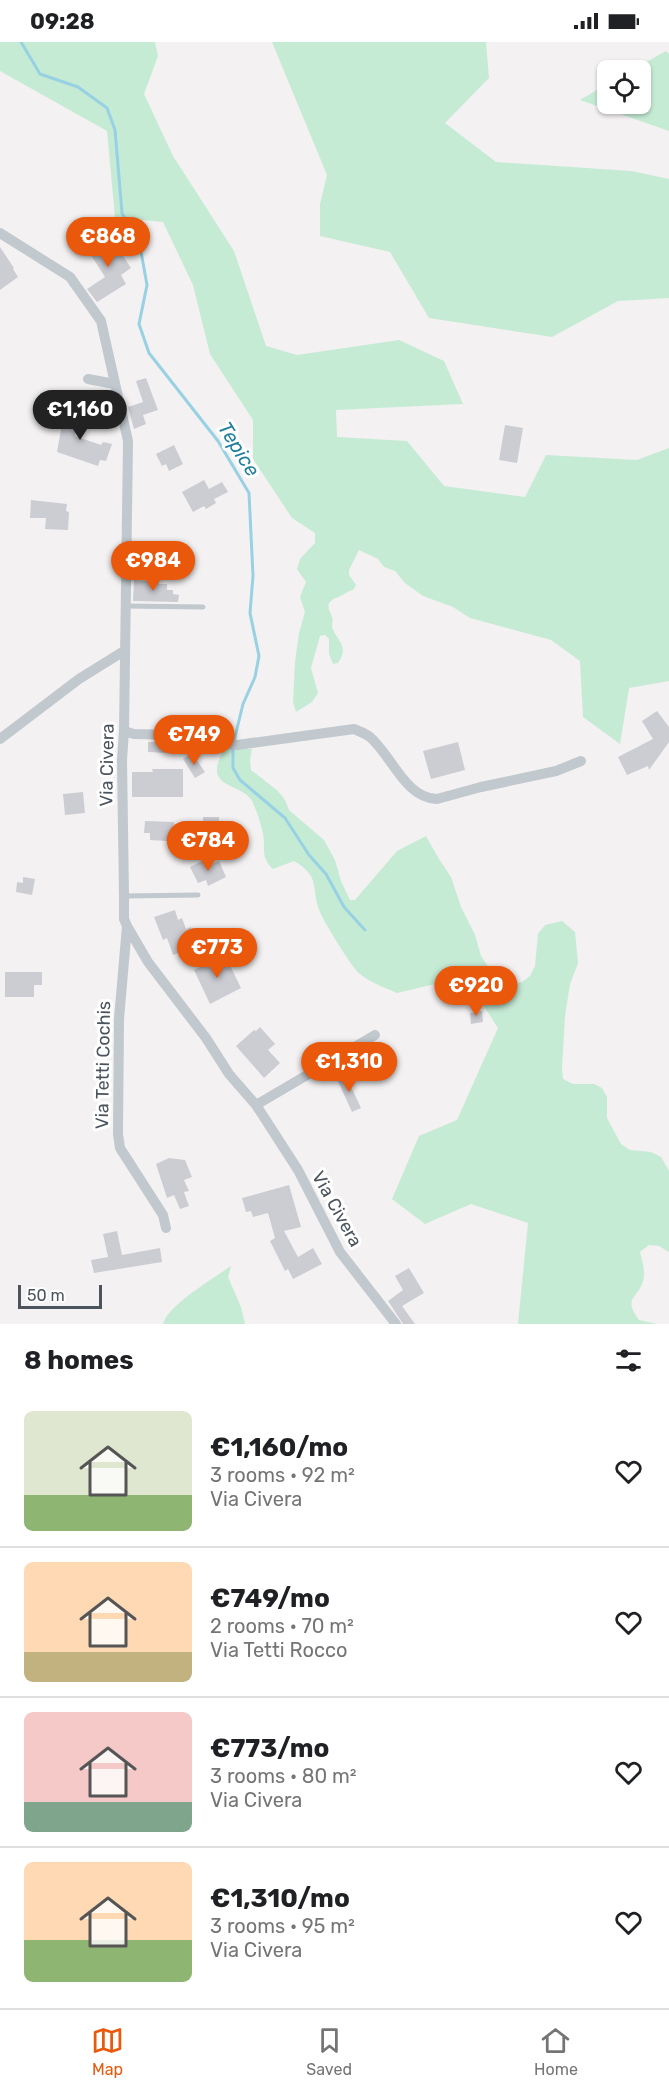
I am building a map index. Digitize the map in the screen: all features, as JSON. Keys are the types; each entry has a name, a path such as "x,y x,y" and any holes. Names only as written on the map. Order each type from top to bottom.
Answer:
{"street":[{"name":"Via Civera","path":"0,233 70,277 101,321 128,441 122,760 124,919 148,962 206,1038 229,1074 256,1106 298,1170 340,1252 396,1324"},
{"path":"88,380 115,384"},
{"path":"0,739 79,679 124,651"},
{"path":"124,731 134,734 176,735 234,745 354,729 370,738 409,785 430,799 556,771 580,761"},
{"name":"Via Tetti Cochis","path":"127,926 119,1019 118,1134 120,1148 163,1215 166,1228"},
{"path":"256,1106 375,1035"}],"lane":[{"path":"124,606 203,607"},
{"path":"124,896 198,895"}],"green space":[{"path":"0,42 155,42 158,56 144,94 173,156 234,251 266,346 297,355 399,340 444,361 463,404 336,410 337,437 407,441 444,486 525,497 546,455 637,460 669,448 669,681 629,688 620,744 583,717 580,661 551,640 470,618 453,607 423,596 405,583 395,571 384,567 378,559 359,550 349,570 349,575 356,585 353,590 333,599 328,606 332,627 343,652 338,663 333,664 329,654 329,639 325,635 320,636 311,668 318,693 312,702 296,712 293,702 295,662 305,612 300,597 306,582 297,569 300,559 315,543 315,533 292,518 253,459 253,420 210,354 193,285 163,222 115,217 107,131 0,71"},
{"path":"272,42 486,42 489,78 445,123 496,162 631,171 669,179 669,298 618,301 552,337 429,318 390,252 320,236 320,204 327,175"},
{"path":"666,51 669,54 669,131 620,114 651,114 650,60"},
{"path":"597,90 597,106 580,100"},
{"path":"224,748 252,749 251,770 278,791 289,810 324,840 335,860 350,900 355,900 397,851 426,836 451,877 461,907 475,935 481,956 493,974 501,981 512,984 522,982 530,976 535,966 538,934 545,925 562,921 575,932 578,963 570,984 565,1016 563,1079 573,1084 594,1084 602,1088 607,1097 607,1118 621,1144 630,1150 651,1152 661,1157 669,1171 669,1252 659,1246 649,1245 640,1252 644,1278 631,1302 639,1320 657,1324 518,1324 528,1223 471,1204 425,1224 392,1199 419,1136 457,1120 498,1028 465,977 397,993 373,982 356,970 320,912 314,884 308,873 294,861 273,869 266,860 262,830 253,803 244,793 226,784 218,776 218,765"},
{"path":"231,1266 228,1277 241,1307 245,1324 163,1324 182,1300"}],"building":[{"path":"109,235 131,268 121,275 126,284 97,302 87,289 105,277 87,249"},
{"path":"0,247 18,277 0,290"},
{"path":"146,378 158,410 143,415 146,424 134,429 128,407 143,402 136,381"},
{"path":"65,407 81,408 75,436 101,445 103,442 112,444 106,461 100,460 98,466 57,452"},
{"path":"505,425 523,428 517,463 499,460"},
{"path":"174,445 183,464 169,471 166,464 162,466 156,454"},
{"path":"204,480 209,489 222,482 228,492 214,499 216,503 206,509 204,506 193,512 182,492"},
{"path":"31,500 67,504 68,530 45,529 46,518 30,518"},
{"path":"149,579 159,580 159,584 167,584 167,590 173,590 173,594 179,595 178,602 133,601 134,580 149,581"},
{"path":"657,711 669,727 669,742 649,770 648,766 627,775 618,757 653,739 642,721"},
{"path":"148,742 166,742 166,753 148,752"},
{"path":"458,742 465,770 431,779 423,751"},
{"path":"192,753 205,772 195,778 183,759"},
{"path":"152,769 183,769 183,797 132,797 132,772 153,772"},
{"path":"83,792 85,813 65,815 63,794"},
{"path":"203,817 219,817 219,838 204,838"},
{"path":"145,821 174,822 173,834 168,834 168,841 150,840 150,833 144,833"},
{"path":"204,860 207,866 219,861 226,877 208,886 206,880 198,883 190,867"},
{"path":"23,877 35,879 32,895 16,892 17,882 23,883"},
{"path":"175,910 178,920 182,918 186,929 191,927 194,937 199,935 202,944 173,955 167,938 163,940 154,917"},
{"path":"225,955 241,988 210,1004 194,970"},
{"path":"5,972 42,972 42,985 34,985 34,997 5,997"},
{"path":"482,1011 483,1022 471,1024 470,1013"},
{"path":"260,1027 275,1044 268,1050 280,1063 264,1078 236,1046"},
{"path":"345,1074 361,1108 352,1112 336,1077"},
{"path":"169,1158 185,1160 192,1177 184,1180 189,1191 184,1192 189,1206 180,1209 174,1195 167,1198 156,1164"},
{"path":"289,1185 301,1227 284,1231 298,1257 313,1248 322,1264 293,1279 288,1269 285,1271 270,1241 275,1238 268,1213 253,1217 251,1211 246,1212 242,1198"},
{"path":"117,1231 122,1255 160,1248 162,1262 94,1273 91,1260 108,1257 103,1234"},
{"path":"409,1268 424,1293 402,1306 415,1324 403,1324 388,1301 403,1290 395,1276"}],"waterway":[{"name":"Tepice","path":"21,42 40,74 78,87 107,108 115,130 122,213 140,246 147,285 139,324 149,353 218,441 249,493 253,576 250,613 259,656 255,677 243,704 234,741"},
{"name":"Tepice","path":"233,748 233,768 240,780 285,818 309,855 326,874 344,907 365,930"}]}
